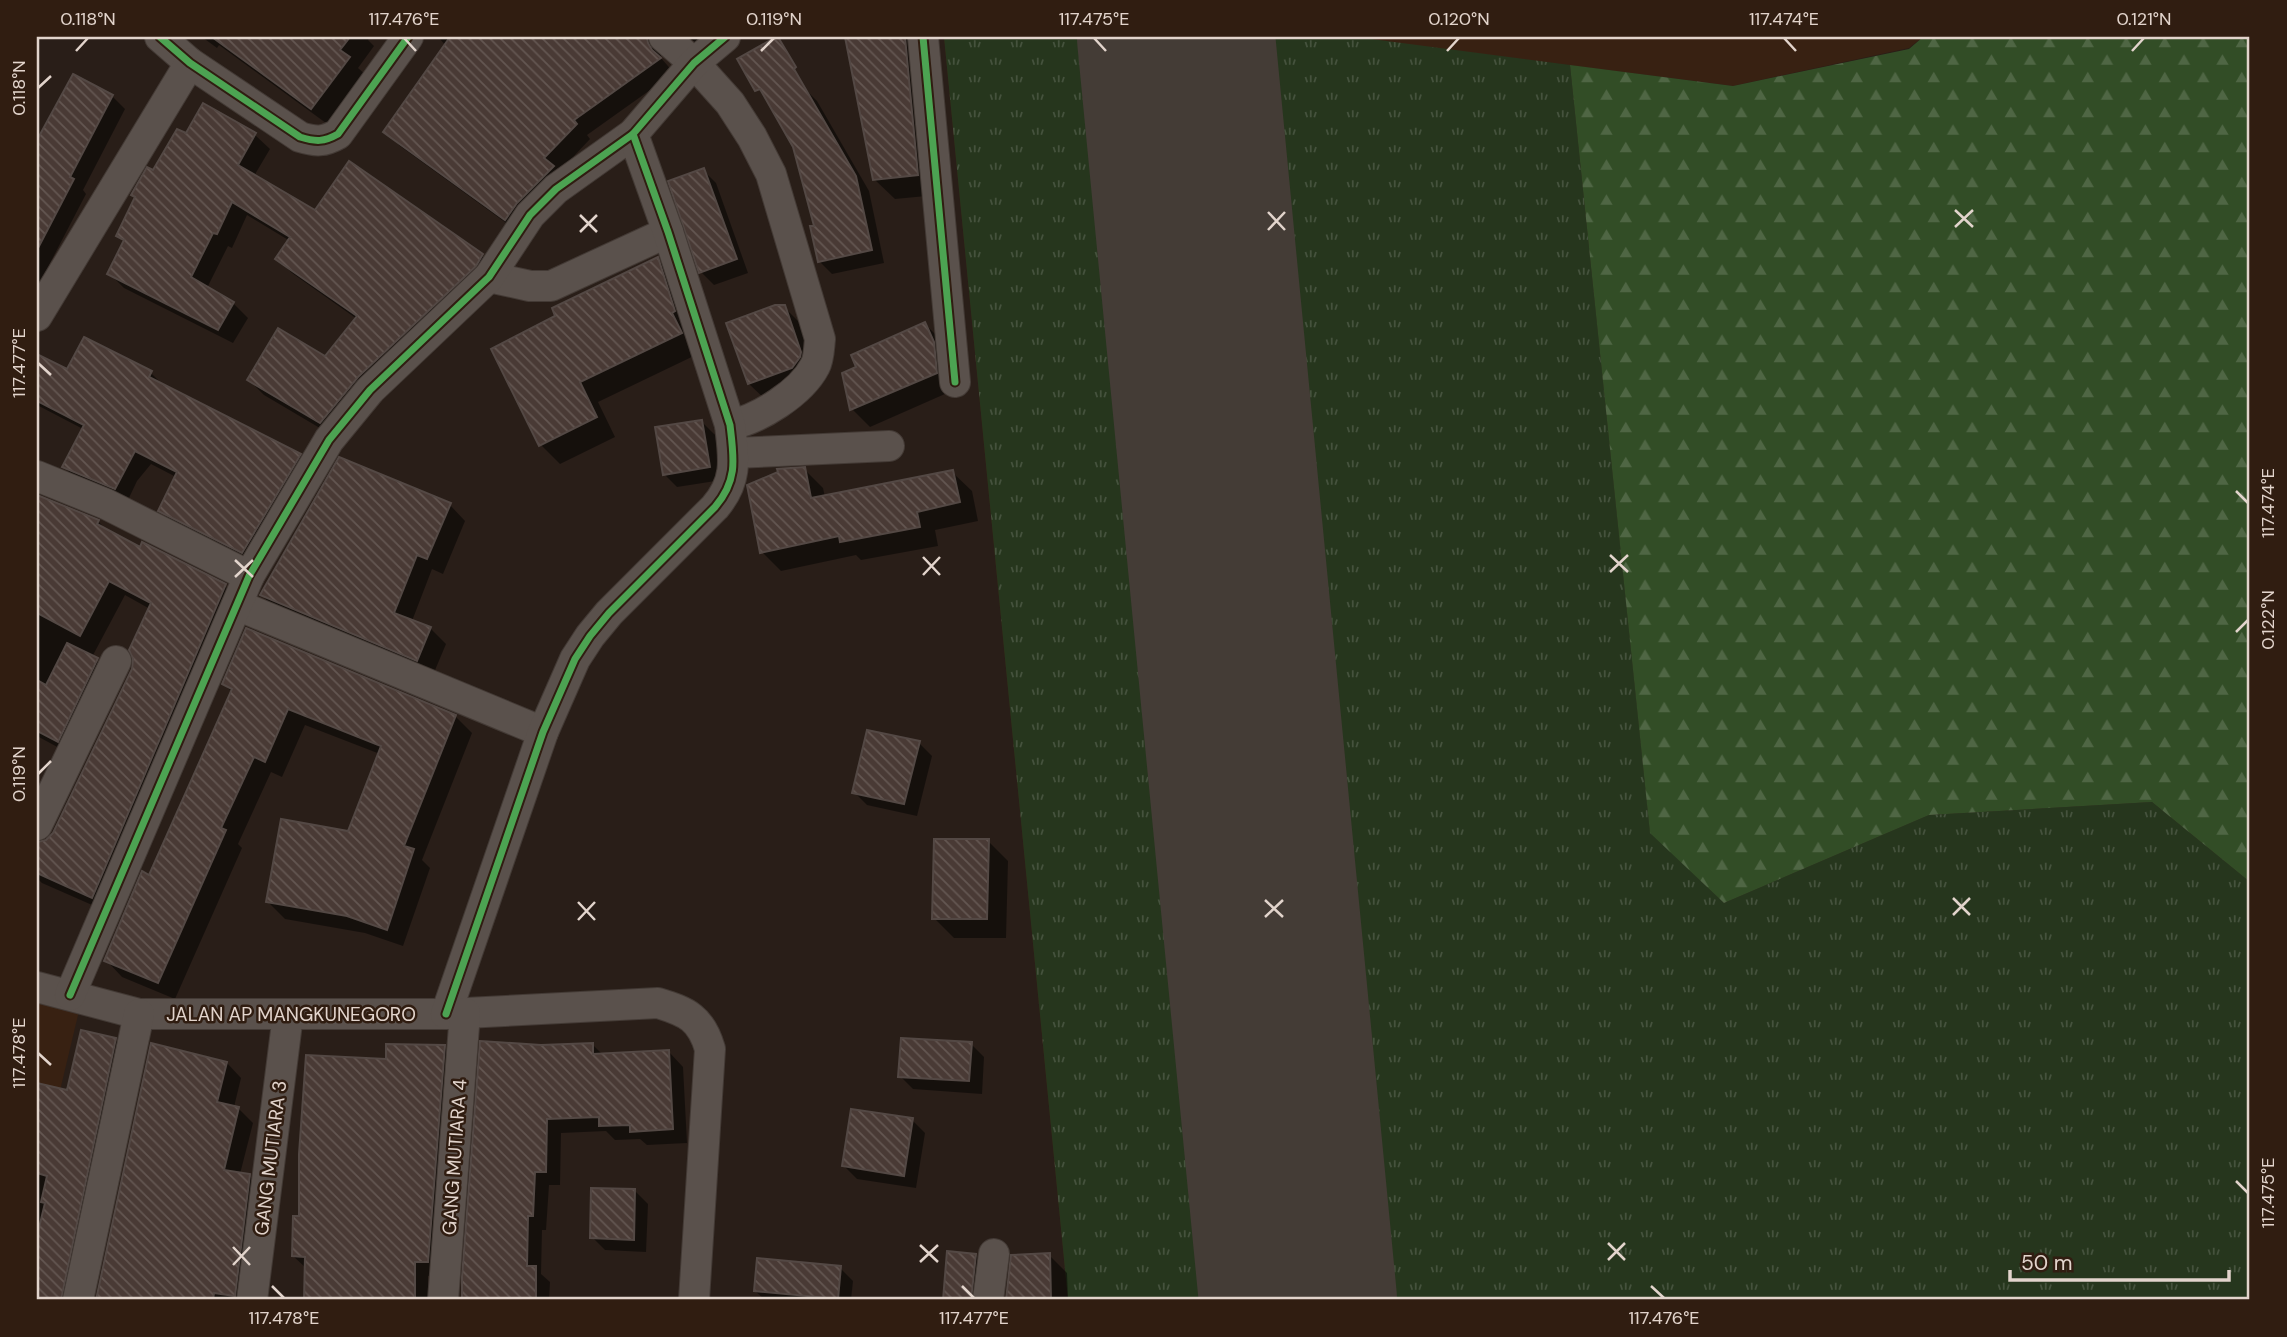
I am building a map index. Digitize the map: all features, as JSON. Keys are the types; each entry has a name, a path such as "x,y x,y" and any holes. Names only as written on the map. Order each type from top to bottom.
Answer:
{"street":[{"path":"160,37 190,62 300,137 313,142 326,141 338,134 408,37"},
{"path":"664,37 694,62 730,103 752,137 771,174 820,339 816,365 802,384 770,409 745,422 732,439"},
{"path":"70,995 249,576 328,440 370,390 489,277 530,215 556,189 633,134 694,62 725,37"},
{"path":"923,37 955,382"},
{"path":"37,316 190,62"},
{"path":"633,134 668,232 732,439"},
{"path":"489,277 530,286 551,286 668,232"},
{"path":"732,439 889,446"},
{"name":"GANG MUTIARA 4","path":"443,1300 456,1014 543,732 575,659 590,636 728,491 732,439"},
{"path":"37,475 106,504 249,576"},
{"path":"237,605 543,732"},
{"path":"37,825 116,661"},
{"name":"JALAN AP MANGKUNEGORO","path":"37,986 139,1014 456,1014 658,1003 673,1007 692,1017 705,1030 710,1049 694,1300"},
{"path":"78,1300 139,1014"},
{"name":"GANG MUTIARA 3","path":"252,1300 288,1015"},
{"path":"988,1300 994,1254"}],"shaded area":[{"path":"944,37 1923,37 1909,48 1733,86 1356,38 1479,1300 1068,1300"},
{"path":"37,1000 79,1011 37,1187"}],"green space":[{"path":"944,37 1126,37 1247,1300 1068,1300"},
{"path":"1229,37 1356,37 1570,65 1650,832 1724,903 1929,815 2152,802 2250,882 2250,1300 1350,1300"},
{"path":"1923,37 2250,37 2250,882 2152,802 1929,815 1724,903 1650,833 1570,65 1733,86 1909,49"}],"building":[{"path":"212,37 350,37 340,50 350,57 311,109"},
{"path":"450,37 647,37 652,50 661,58 574,120 577,124 544,158 554,166 517,203 505,220 383,132"},
{"path":"776,37 796,67 794,69 856,176 872,250 818,262 810,226 814,226 793,147 760,89 755,91 737,59"},
{"path":"845,37 905,37 918,175 873,180"},
{"path":"73,74 113,95 70,177 74,179 37,250 37,140"},
{"path":"203,103 256,133 238,165 315,210 349,161 483,254 476,266 358,377 320,423 247,380 278,328 325,356 357,316 275,259 290,237 232,202 217,234 213,233 191,277 234,302 218,330 107,274 124,240 116,236 135,197 131,195 147,167 153,170 177,129 186,133"},
{"path":"704,168 737,259 699,273 668,181"},
{"path":"658,257 675,311 672,313 682,333 580,382 597,417 539,446 491,349 555,316 552,308"},
{"path":"775,305 785,305 801,352 800,357 792,368 748,384 726,323"},
{"path":"925,322 934,342 937,373 850,410 842,373 856,367 851,355"},
{"path":"84,337 152,371 149,377 301,454 242,553 158,511 177,472 135,451 115,489 62,467 84,425 37,401 37,354 67,369"},
{"path":"702,420 710,467 663,475 655,427"},
{"path":"339,457 451,503 427,559 417,555 394,613 431,627 417,661 260,595"},
{"path":"805,467 811,498 953,470 960,502 917,512 920,527 840,542 839,536 760,553 747,485 778,472 777,469"},
{"path":"37,495 99,520 97,524 140,547 142,542 226,584 92,898 37,873 37,842 46,840 53,833 132,669 133,659 129,650 151,603 109,581 80,636 37,613"},
{"path":"246,628 456,715 404,846 414,849 387,930 347,916 266,902 281,819 348,831 381,746 288,709 265,762 254,757 221,828 226,830 158,983 104,961 142,871 149,875 232,689 222,684"},
{"path":"67,643 98,658 58,742 37,731 37,680 46,685"},
{"path":"867,730 920,741 904,804 852,793"},
{"path":"934,839 989,839 987,919 932,919"},
{"path":"81,1030 116,1038 61,1300 37,1300 37,1236 45,1203 41,1202 47,1176 37,1173 37,1083 67,1090"},
{"path":"901,1038 972,1042 969,1081 898,1077"},
{"path":"480,1041 541,1045 593,1043 593,1054 669,1050 673,1129 630,1132 630,1125 599,1126 599,1117 547,1119 546,1172 535,1172 533,1216 528,1216 527,1266 536,1266 536,1300 462,1300"},
{"path":"151,1043 227,1062 217,1102 239,1107 224,1170 250,1174 235,1296 214,1293 213,1300 96,1300"},
{"path":"386,1044 445,1045 428,1262 415,1262 415,1300 304,1300 305,1257 292,1256 293,1216 299,1216 299,1154 306,1055 386,1059"},
{"path":"851,1109 913,1118 904,1176 842,1166"},
{"path":"591,1188 635,1189 634,1240 590,1238"},
{"path":"947,1251 976,1254 971,1300 943,1300"},
{"path":"1050,1253 1051,1300 1006,1300 1011,1255"},
{"path":"757,1258 841,1266 838,1299 754,1291"}],"runway":[{"path":"1176,37 1298,1300"}],"cycle path":[{"path":"160,37 190,63 300,137 311,140 328,139 338,134 408,37"},
{"path":"70,995 249,576 329,440 370,390 489,277 530,215 556,189 633,134 694,63 725,37"},
{"path":"923,37 955,382"},
{"path":"446,1014 543,732 575,659 609,613 715,507 728,488 733,469 730,425 668,232 633,134"}]}
